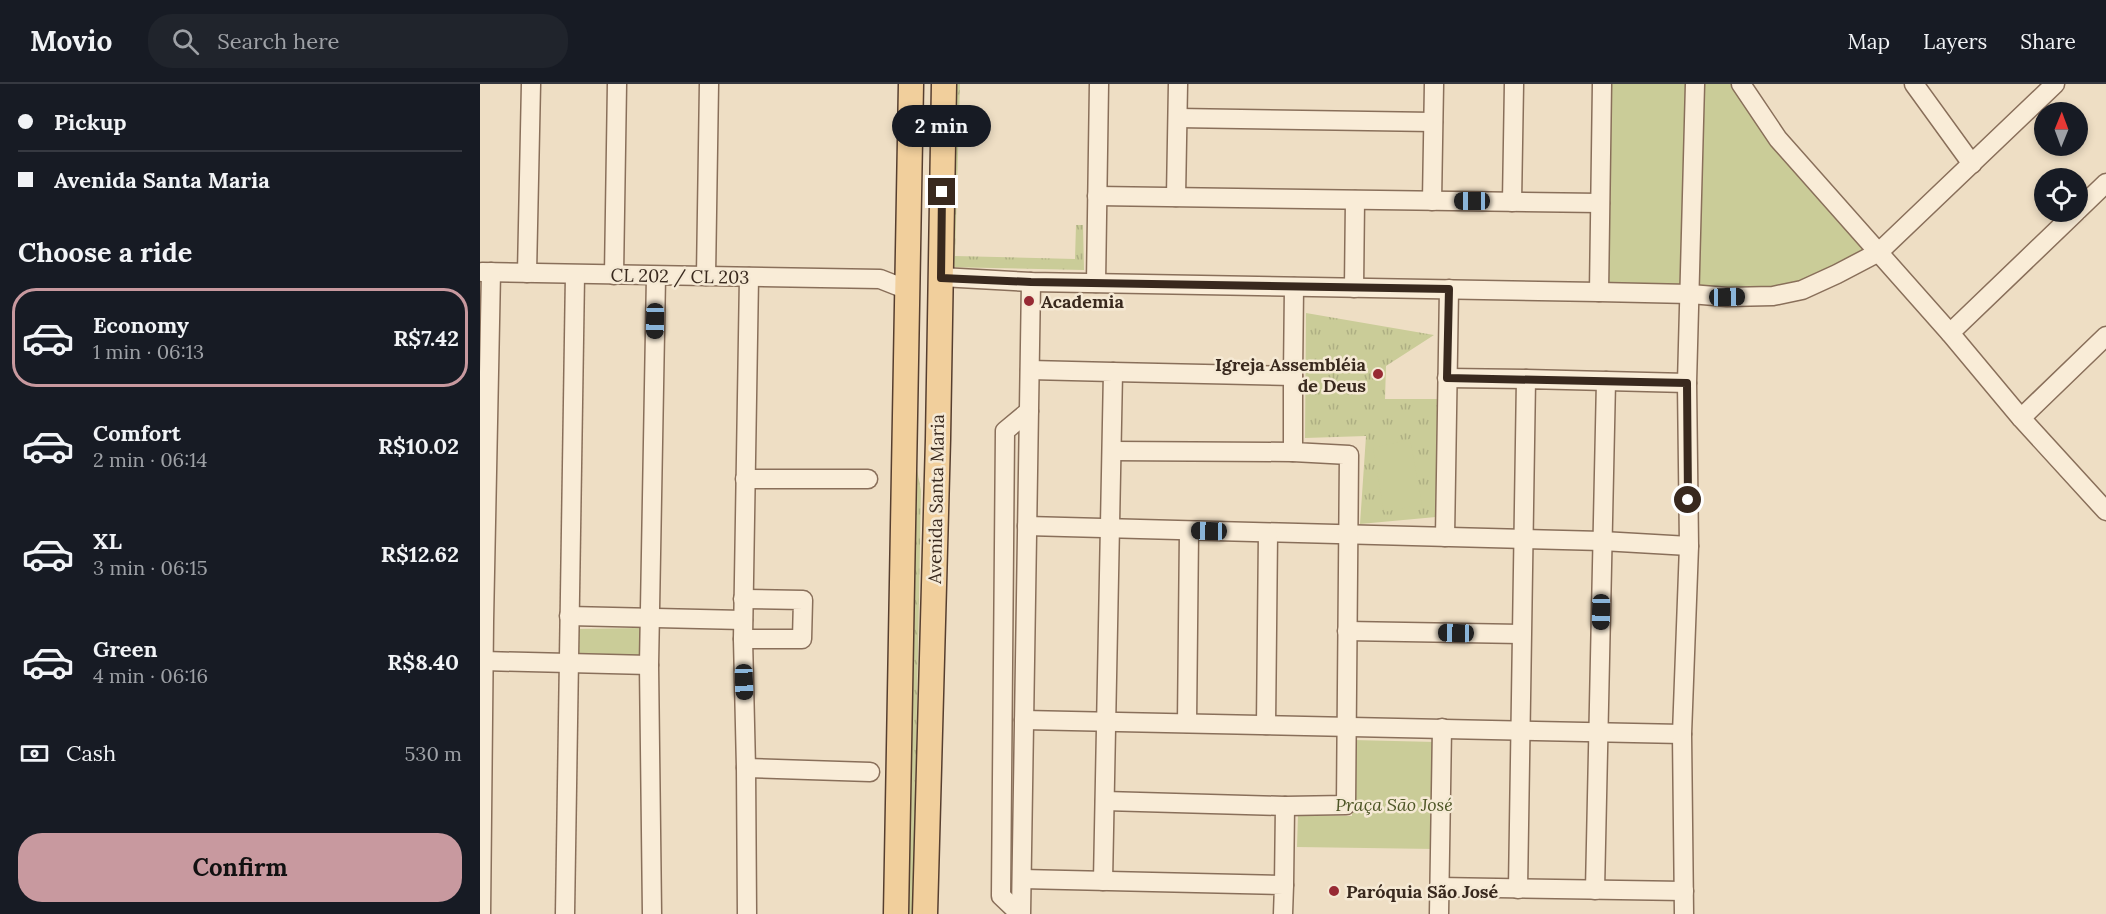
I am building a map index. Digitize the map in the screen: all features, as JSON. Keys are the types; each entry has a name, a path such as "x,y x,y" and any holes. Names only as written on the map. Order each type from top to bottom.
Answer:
{"main road":[{"name":"Avenida Santa Maria","path":"896,914 911,84"},
{"name":"Avenida Santa Maria","path":"925,914 938,439 944,84"},
{"path":"905,381 916,395 929,395 939,384"},
{"path":"904,434 915,423 931,423 938,439"}],"street":[{"path":"527,273 531,84"},
{"path":"614,275 617,84"},
{"path":"706,276 709,84"},
{"path":"1096,283 1099,84"},
{"path":"1176,197 1178,84"},
{"path":"1432,201 1434,84"},
{"path":"1512,202 1514,84"},
{"path":"1599,292 1602,84"},
{"path":"1684,914 1683,734 1689,546 1687,383 1695,84"},
{"path":"1741,84 1778,140 1950,333 2021,418 2103,503"},
{"path":"1914,84 1972,164"},
{"path":"941,278 1031,282 1690,294 1727,297 1792,292 1837,274 1879,252 2055,84"},
{"path":"1178,118 1433,122"},
{"path":"2088,200 2106,183"},
{"path":"1097,196 1600,203"},
{"path":"1354,288 1355,200"},
{"path":"1950,333 2066,222"},
{"path":"880,279 908,258"},
{"path":"481,914 486,272"},
{"name":"CL 202 / CL 203","path":"486,272 880,279"},
{"path":"565,914 575,275"},
{"path":"652,914 648,665 656,276"},
{"path":"747,914 742,639 749,278"},
{"path":"880,279 908,290"},
{"path":"1021,914 1031,282"},
{"path":"1293,452 1294,286"},
{"path":"1444,537 1449,289"},
{"path":"2021,418 2106,336"},
{"path":"1030,370 1293,376"},
{"path":"1103,881 1113,372"},
{"path":"1447,378 1687,383"},
{"path":"1518,889 1526,380"},
{"path":"1595,890 1606,381"},
{"path":"1021,914 1000,896 1005,431 1029,411"},
{"path":"1105,801 1286,806 1346,805 1349,455 1293,452 1112,451"},
{"path":"745,479 868,479"},
{"path":"1027,526 1602,541 1689,546"},
{"path":"1188,723 1189,531"},
{"path":"1266,724 1268,533"},
{"path":"742,639 802,639 803,610 803,600 743,599"},
{"path":"569,616 743,620"},
{"path":"1347,631 1521,634"},
{"path":"484,661 648,665"},
{"path":"1024,720 1683,734"},
{"path":"1439,914 1442,728"},
{"path":"746,768 870,772"},
{"path":"1283,914 1286,806"},
{"path":"1022,879 1284,885"},
{"path":"1439,887 1684,891"}],"green space":[{"path":"948,84 960,84 955,256 1075,259 1076,225 1083,225 1084,270 944,267"},
{"path":"1602,84 1744,84 1879,252 1771,294 1599,292"},
{"path":"1306,313 1434,335 1386,366 1385,399 1438,399 1436,517 1360,524 1366,436 1305,438"},
{"path":"910,432 921,491 913,914 900,914"},
{"path":"1410,439 1422,504 1384,512 1373,448"},
{"path":"641,628 641,659 577,658 576,629"},
{"name":"Praça São José","path":"1353,740 1436,742 1435,849 1297,847 1298,815 1352,816"}],"place":[{"name":"Academia","path":"1029,301"},
{"name":"Igreja Assembléia de Deus","path":"1378,374"},
{"name":"Paróquia São José","path":"1334,891"}],"route":[{"path":"942,192 941,278 1031,282 1449,289 1447,378 1687,383 1688,500"}]}
